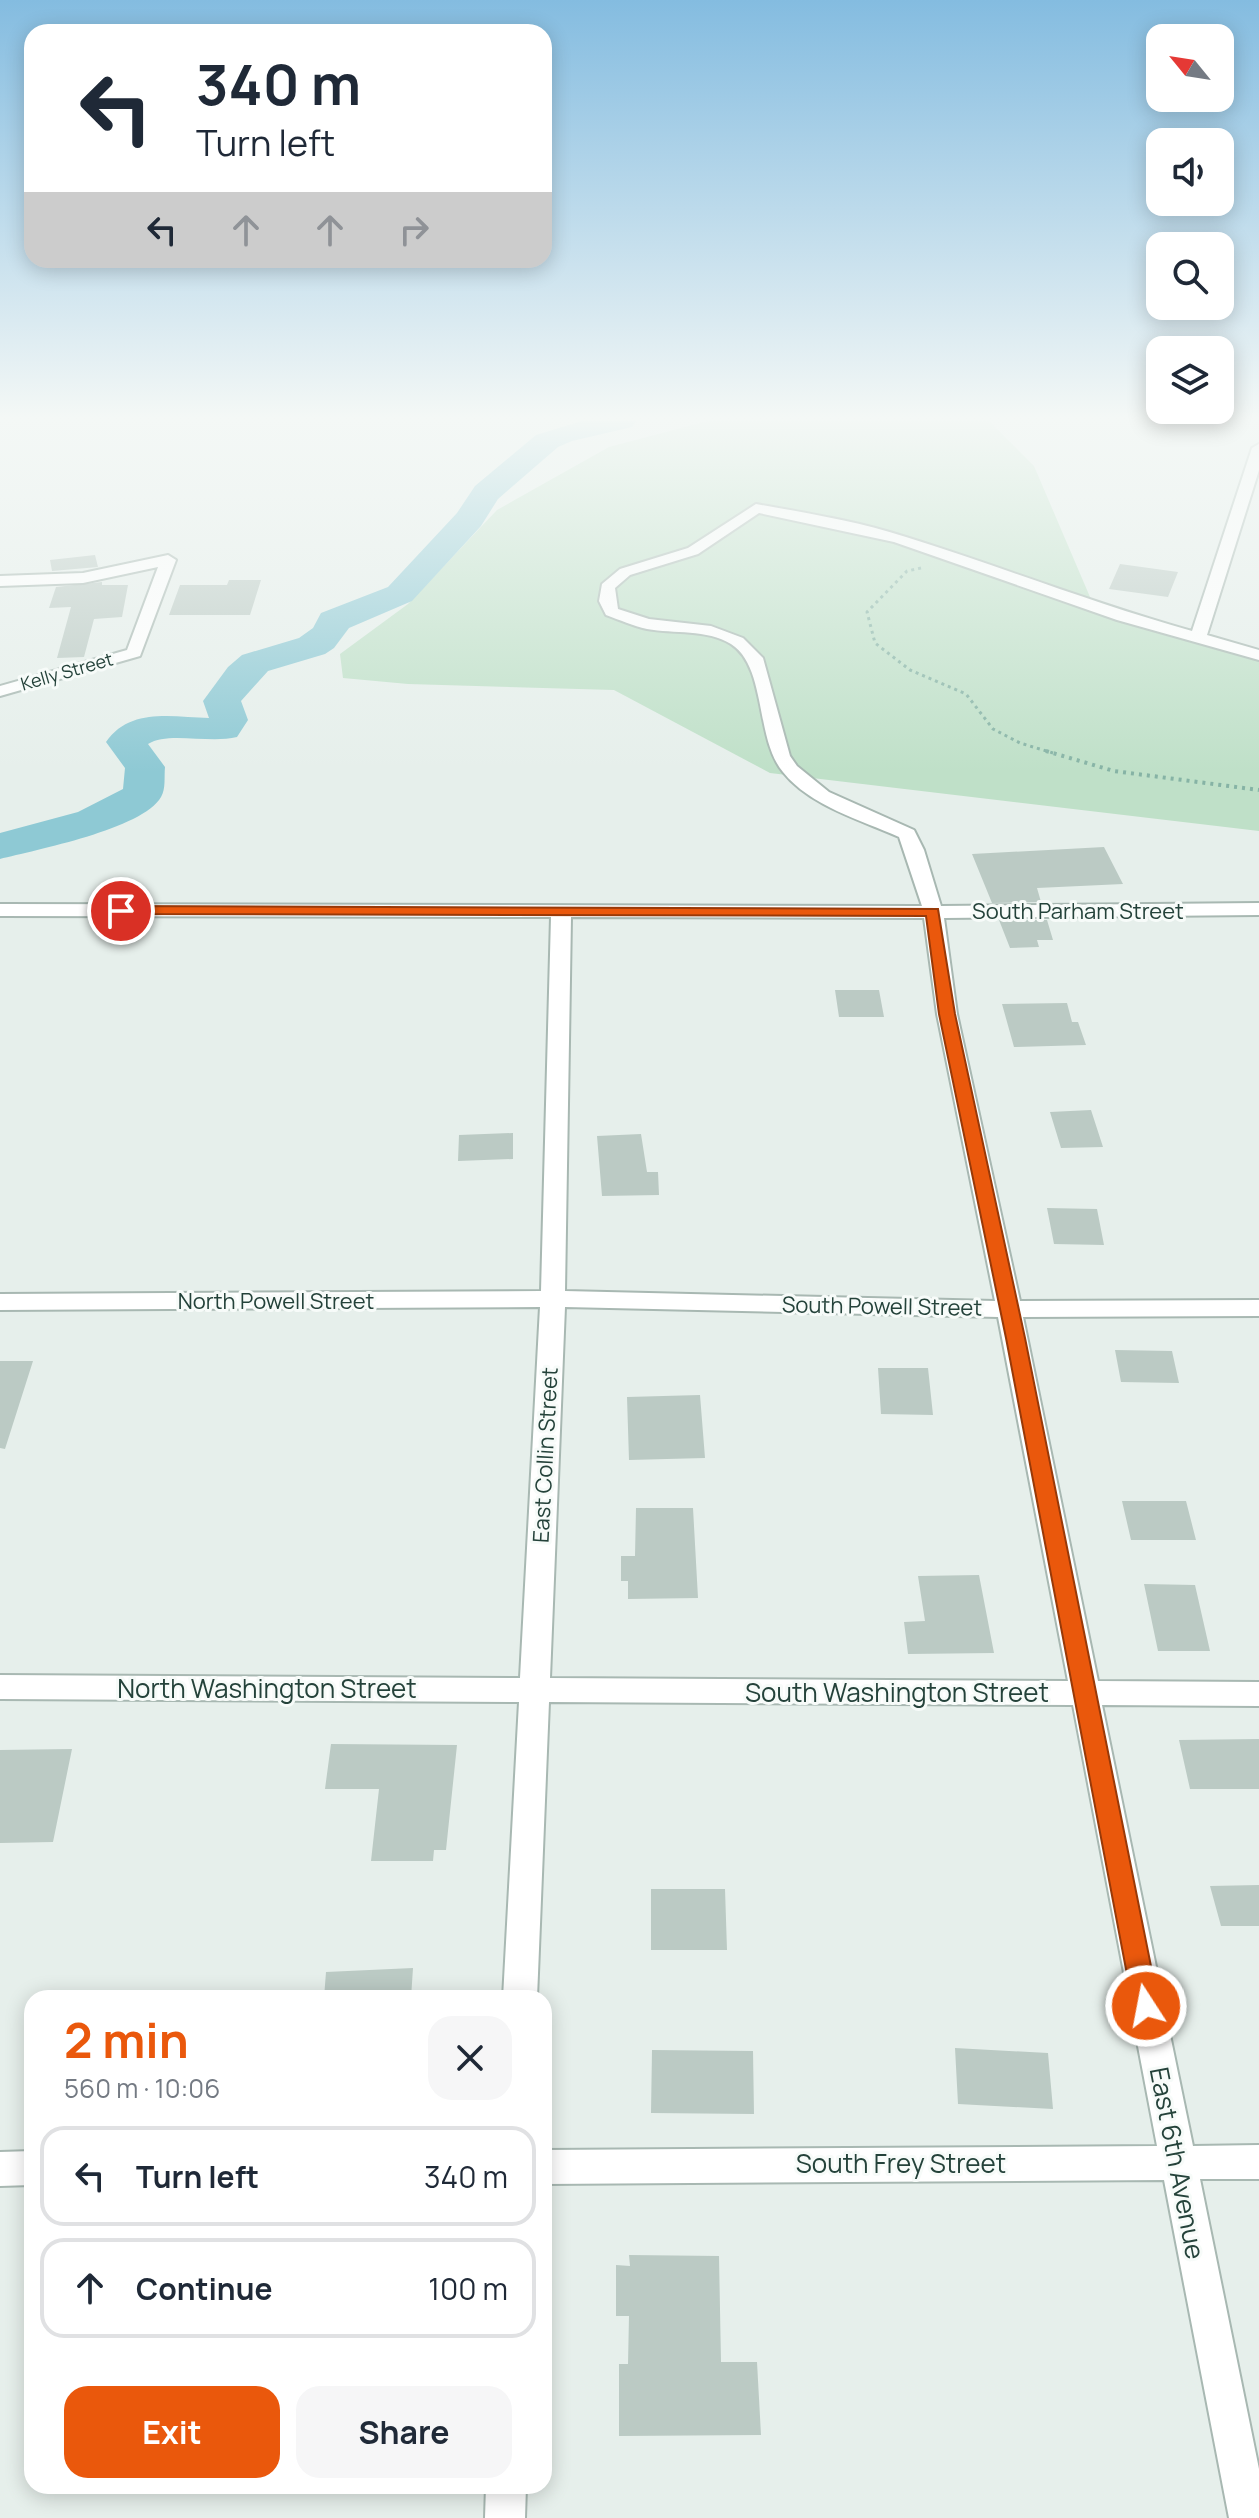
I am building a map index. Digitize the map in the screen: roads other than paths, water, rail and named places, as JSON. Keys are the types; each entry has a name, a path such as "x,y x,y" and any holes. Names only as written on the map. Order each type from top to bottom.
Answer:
{"street":[{"name":"East 6th Avenue","path":"712,539 692,552 639,566 611,582 607,587 607,601 612,612 647,624 692,627 725,635 755,658 781,756 790,770 823,796 907,834 915,850 933,912 947,1014 1009,1309 1249,2518"},
{"name":"East 6th Avenue","path":"897,539 1123,617 1198,638"},
{"path":"1236,539 1198,638 1259,655"},
{"name":"Kelly Street","path":"0,581 83,578 168,560 134,653 0,691"},
{"name":"South Parham Street","path":"0,910 933,912 1259,909"},
{"name":"East Collin Street","path":"520,1990 553,1299 561,912"},
{"name":"North Powell Street","path":"0,1302 553,1299"},
{"name":"South Powell Street","path":"553,1299 1009,1309 1259,1308"},
{"name":"North Washington Street","path":"0,1687 534,1691"},
{"name":"South Washington Street","path":"534,1691 1259,1694"},
{"name":"South Frey Street","path":"552,2167 1259,2162"},
{"path":"0,2169 24,2168"},
{"path":"505,2518 506,2494"}],"waterway":[{"path":"0,846 92,821 127,805 143,794 145,767 126,742 139,733 162,726 223,729 229,720 222,701 250,666 266,658 312,646 329,633 334,621 400,594 451,539"}]}
